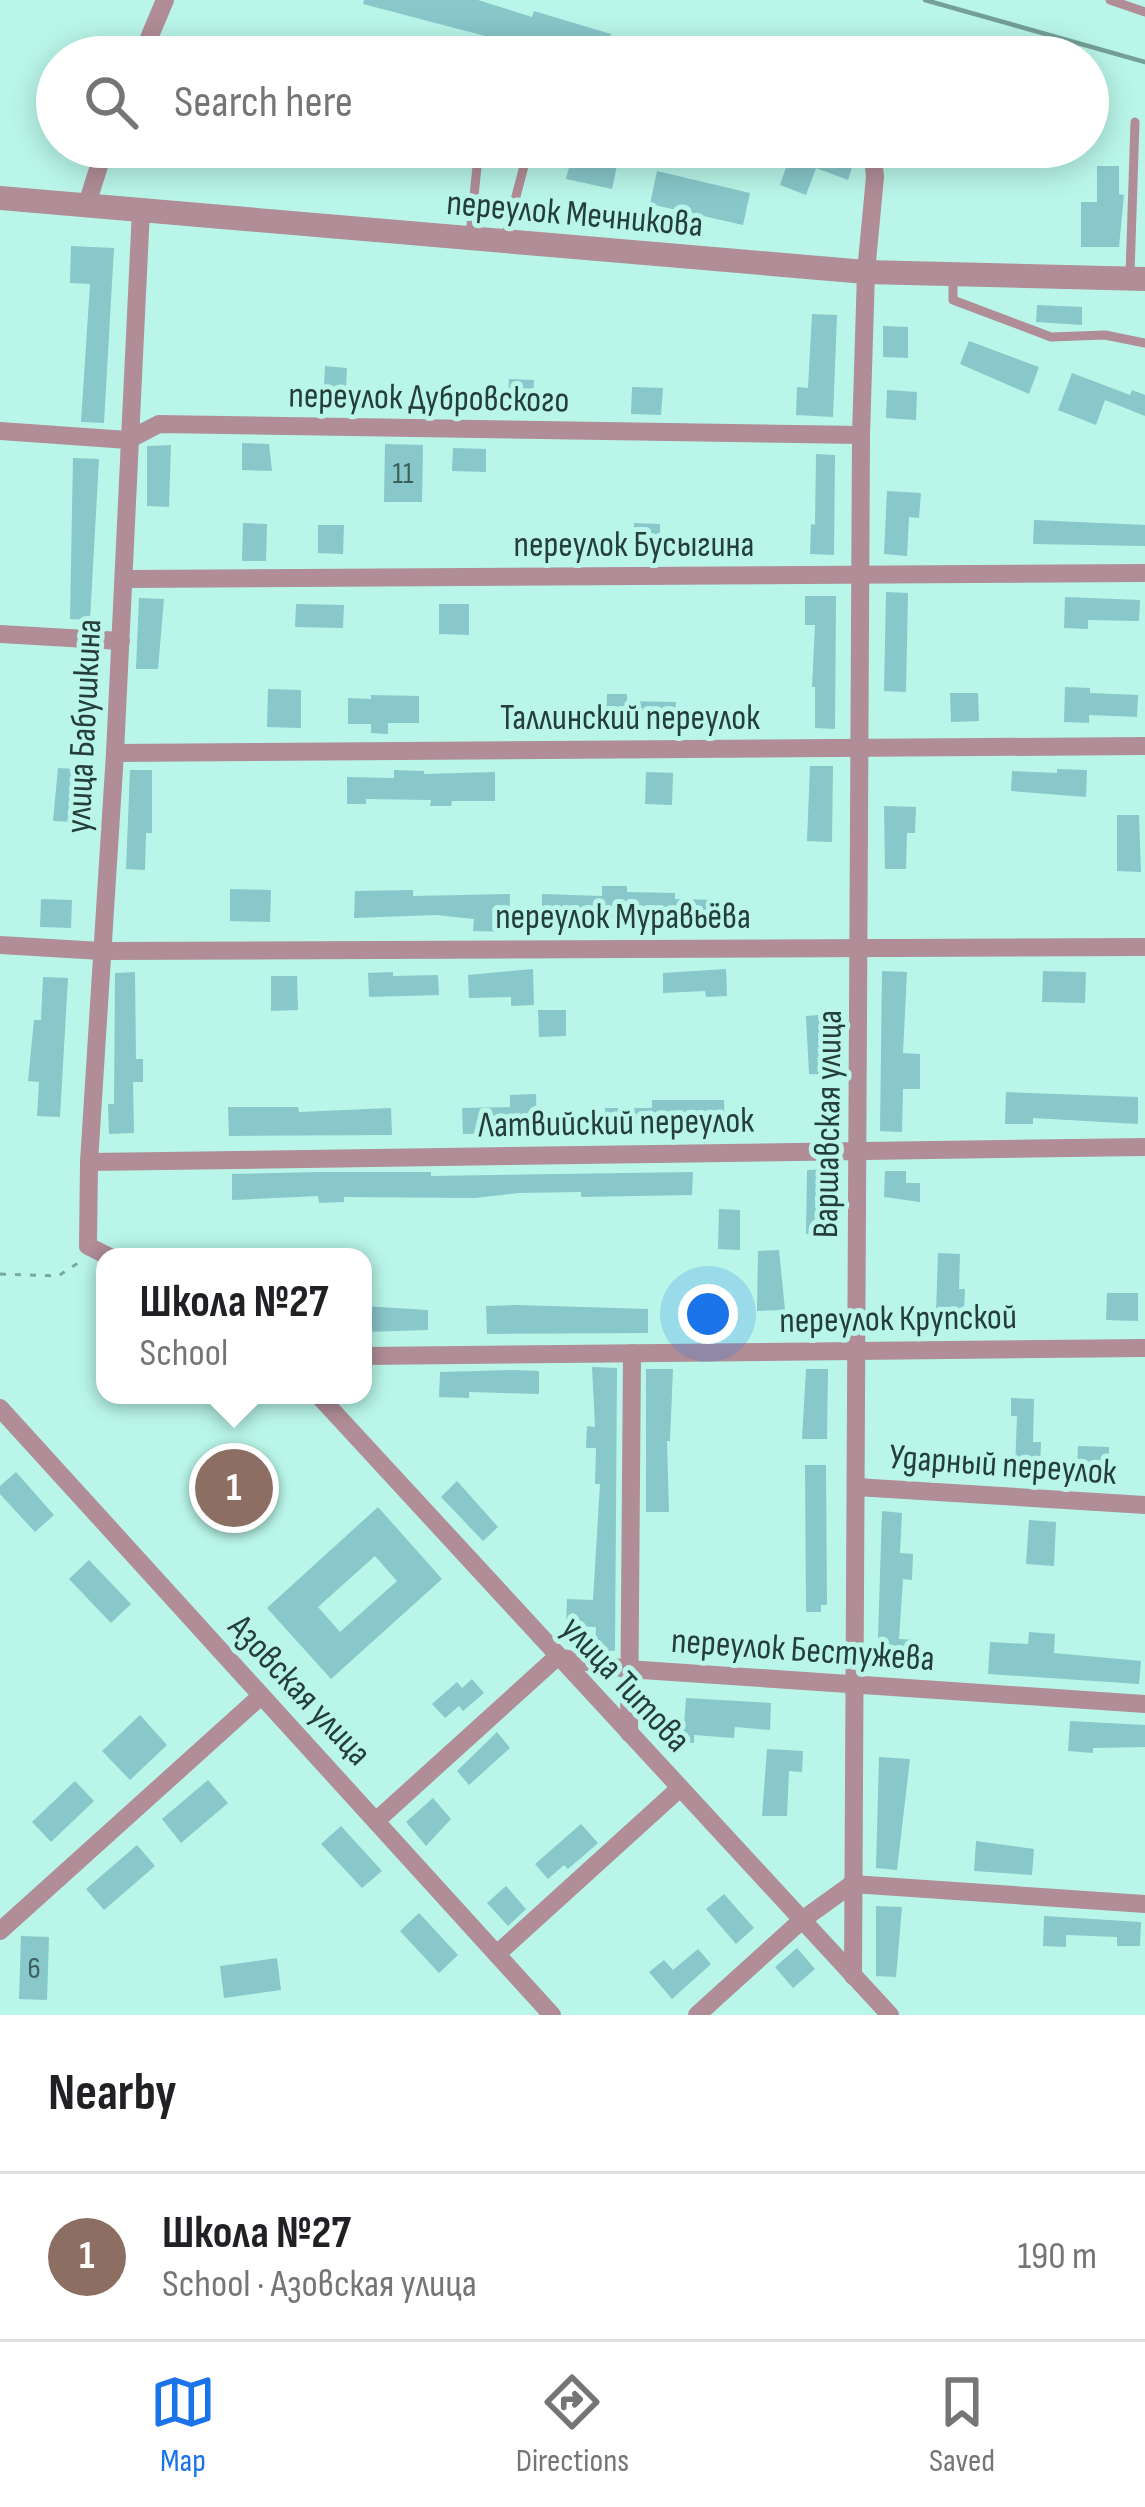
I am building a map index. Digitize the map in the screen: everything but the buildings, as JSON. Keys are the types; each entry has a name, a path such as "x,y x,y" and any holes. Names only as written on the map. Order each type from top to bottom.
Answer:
{"street":[{"path":"150,36 165,0"},
{"path":"87,205 98,168"},
{"name":"Варшавская улица","path":"854,1976 861,435 874,168"},
{"name":"переулок Мечникова","path":"0,197 866,272 1138,279"},
{"name":"улица Бабушкина","path":"88,1246 141,211"},
{"name":"переулок Дубровского","path":"0,431 128,440 159,424 861,435"},
{"name":"переулок Бусыгина","path":"124,579 1145,574"},
{"path":"0,634 121,641"},
{"name":"Таллинский переулок","path":"115,753 1145,746"},
{"name":"переулок Муравьёва","path":"0,945 101,951 1145,947"},
{"name":"Латвийский переулок","path":"89,1162 1145,1147"},
{"path":"88,1246 96,1250"},
{"name":"переулок Крупской","path":"372,1356 1145,1348"},
{"path":"629,1732 632,1353"},
{"name":"улица Титова","path":"326,1404 890,2015"},
{"name":"Азовская улица","path":"0,1408 552,2015"},
{"name":"Ударный переулок","path":"856,1486 1145,1504"},
{"path":"377,1820 557,1657"},
{"name":"переулок Бестужева","path":"557,1657 627,1669 1145,1704"},
{"path":"0,1931 261,1696"},
{"path":"497,1954 680,1788"},
{"path":"697,2015 802,1920 852,1884 1145,1904"}],"lane":[{"path":"1110,0 1145,12"},
{"path":"1135,122 1138,279"},
{"path":"470,240 476,168"},
{"path":"503,244 524,168"},
{"path":"953,274 952,301 1051,337 1105,335 1145,343"}],"path":[{"path":"0,1274 58,1276 77,1264 88,1246"}],"railway":[{"path":"925,0 1053,36"},
{"path":"1109,52 1145,62"}],"place":[{"name":"Школа №27","path":"234,1488"}]}
